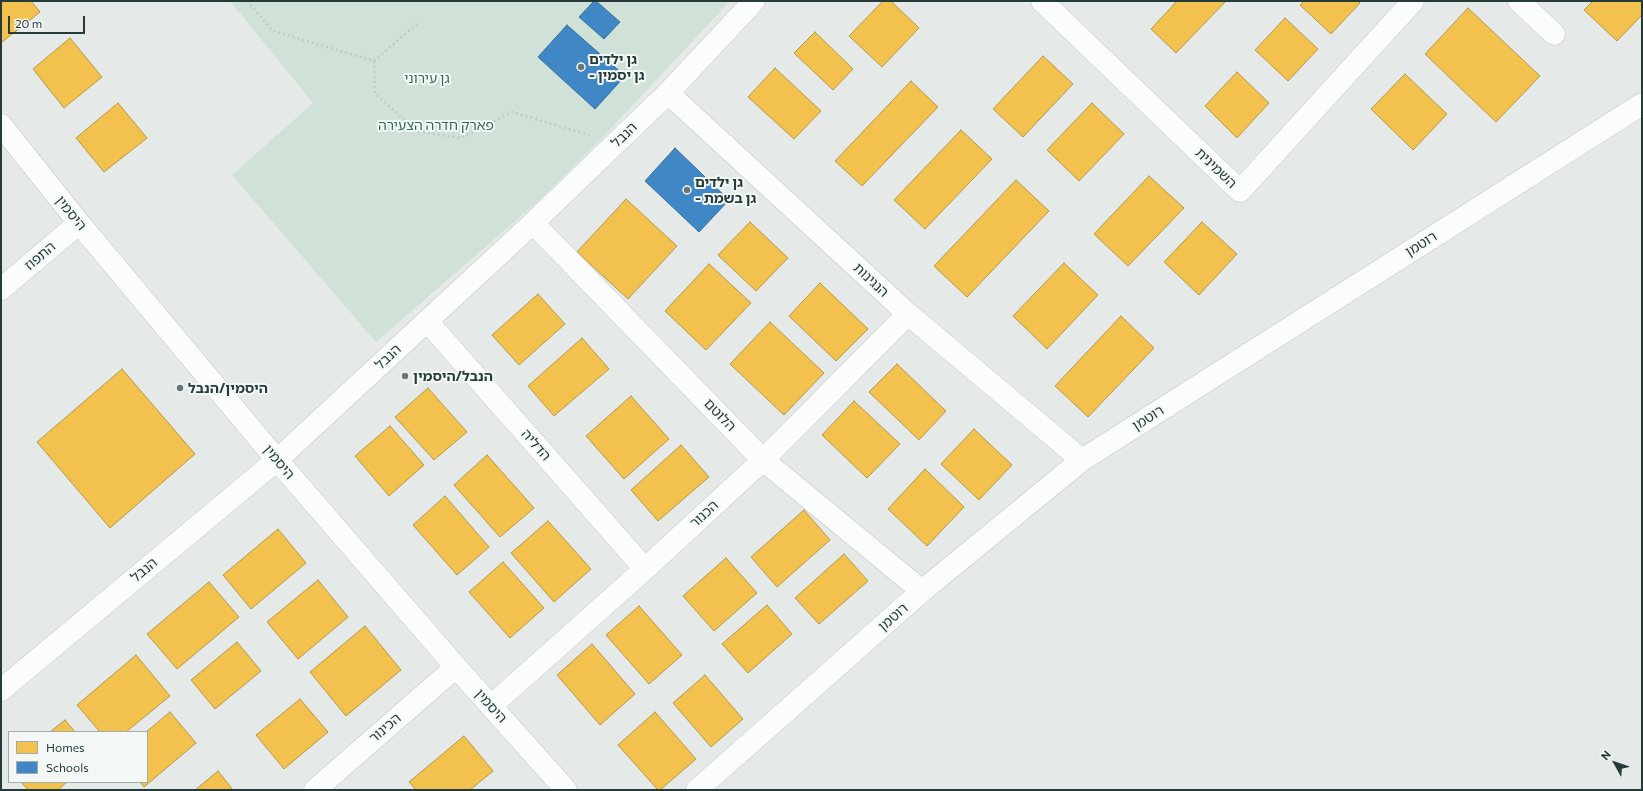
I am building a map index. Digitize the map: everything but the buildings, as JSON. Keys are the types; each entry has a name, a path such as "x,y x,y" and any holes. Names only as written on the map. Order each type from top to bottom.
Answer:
{"street":[{"name":"הנבל","path":"1,690 277,460 533,223 668,93 754,1"},
{"name":"השמינית","path":"1042,1 1240,191 1412,1"},
{"path":"1519,1 1554,34"},
{"name":"הנגינות","path":"668,93 908,314 1082,460"},
{"name":"רוטמן","path":"697,790 922,592 1082,460 1642,104"},
{"name":"היסמין","path":"1,124 79,223 277,460 456,667 566,790"},
{"name":"התפוז","path":"1,289 79,223"},
{"name":"הלוטם","path":"533,223 763,460 922,592"},
{"name":"הכנור","path":"492,706 645,569 763,460 908,314"},
{"name":"הדליה","path":"427,321 645,569"},
{"name":"הכינור","path":"315,790 456,667"}],"path":[{"path":"247,1 273,31 374,61"},
{"path":"374,61 419,22"},
{"path":"374,61 375,93 416,131 461,138 512,112 616,143"}],"green space":[{"name":"פארק חדרה הצעירה","path":"230,1 730,1 601,139 537,202 376,342 232,175 313,103"}],"place":[{"name":"גן ילדים - גן יסמין","path":"581,67"},
{"name":"גן ילדים - גן בשמת","path":"687,190"},
{"name":"הנבל/היסמין","path":"405,376"},
{"name":"היסמין/הנבל","path":"180,388"}],"park label":[{"name":"גן עירוני","path":"427,78"}]}
